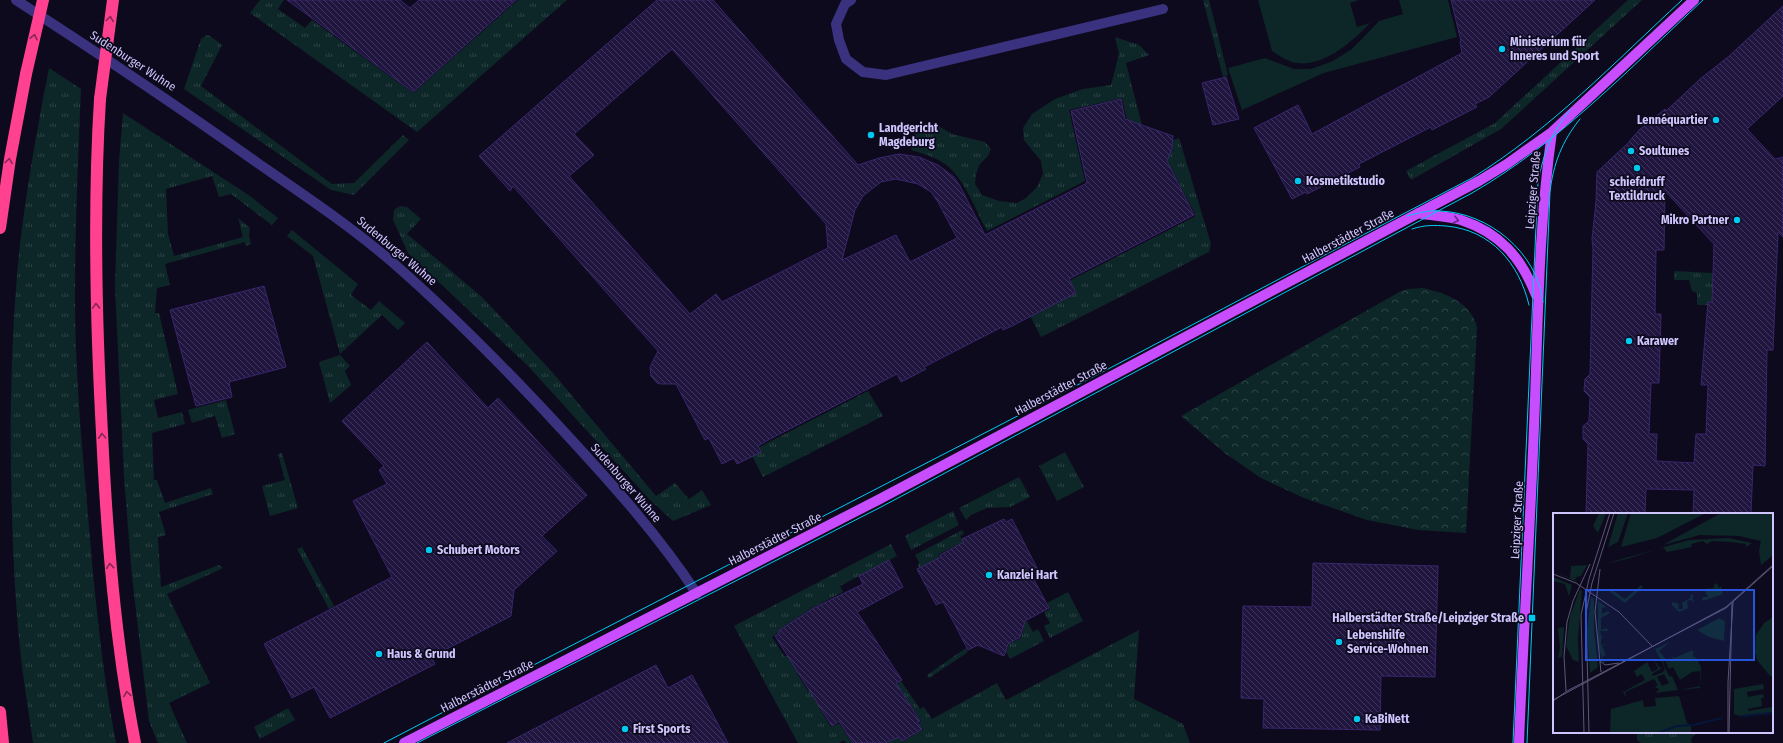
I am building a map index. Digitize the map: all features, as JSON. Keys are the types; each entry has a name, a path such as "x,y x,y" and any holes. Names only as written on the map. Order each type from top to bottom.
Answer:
{"highway":[{"path":"0,228 10,159 26,74 43,0"},
{"path":"113,0 100,99 95,232 100,393 108,539 113,594 136,740"},
{"path":"0,712 3,743"}],"main road":[{"name":"Halberstädter Straße","path":"404,743 878,500 1493,173 1552,132 1694,0"},
{"name":"Leipziger Straße","path":"1519,743 1524,625 1531,516 1538,298 1545,190 1552,132"},
{"name":"Leipziger Straße","path":"1418,213 1460,220 1495,236 1511,250 1526,273 1538,298"}],"street":[{"name":"Sudenburger Wuhne","path":"16,0 159,94 342,223 391,261 514,378 618,491 665,550 697,594"},
{"path":"851,0 845,4 836,24 839,40 846,59 863,72 886,75 1163,9"}],"green space":[{"path":"260,0 284,0 278,9 305,28 312,20 413,93 518,0 567,0 417,132 250,13"},
{"path":"1203,0 1209,0 1228,75 1223,77"},
{"path":"1258,0 1359,0 1350,3 1357,27 1370,23 1347,45 1327,57 1307,63 1297,63 1290,61 1272,51"},
{"path":"1399,0 1448,0 1457,37 1324,73 1242,110 1228,68 1265,58 1294,69 1311,69 1333,61 1352,49 1379,21 1403,14"},
{"path":"1628,0 1642,0 1501,129 1411,180 1406,171 1495,123"},
{"path":"207,35 222,45 201,86 332,184 354,183 403,135 409,140 354,195 331,190 184,89 201,39"},
{"path":"1115,37 1139,45 1149,55 1126,63 1142,125 1129,129 1122,98 1069,110 1085,181 987,231 967,190 957,175 947,165 937,159 911,150 916,125 935,124 952,134 985,142 991,149 988,156 980,164 976,174 975,184 982,195 999,201 1017,203 1026,198 1037,187 1043,174 1041,161 1024,140 1023,128 1032,114 1055,99 1083,89 1111,85 1119,54"},
{"path":"49,68 81,89 75,297 77,369 91,555 110,712 116,743 33,743 20,648 11,493 13,335 22,230 32,160"},
{"path":"123,113 250,196 278,218 272,225 231,194 219,197 212,176 166,189 168,234 174,256 243,237 238,218 250,228 249,236 251,244 246,246 245,242 165,264 170,285 157,288 155,313 159,313 178,394 154,400 158,418 182,412 185,424 152,433 154,480 157,480 165,503 211,488 213,494 159,512 166,535 158,537 161,587 219,565 223,568 167,594 210,683 169,703 187,743 158,743 149,721 132,577 124,477 115,287 119,161"},
{"path":"1179,138 1211,244 1209,252 1041,337 1024,304 1196,216 1166,158 1173,150 1173,140"},
{"path":"400,206 407,207 421,219 407,234 482,297 553,373 656,496 675,483 689,499 702,490 711,505 673,521 650,500 528,366 408,253 393,220 394,210"},
{"path":"292,230 358,284 351,295 371,310 379,301 405,323 398,330 382,315 340,354 313,256 287,236"},
{"path":"1674,271 1713,273 1712,302 1708,302 1708,305 1697,305 1697,293 1692,291 1689,280 1674,280"},
{"path":"1423,288 1457,300 1470,312 1477,328 1466,533 1418,530 1367,520 1304,498 1261,478 1226,454 1181,416 1401,291"},
{"path":"340,355 350,366 345,371 351,385 330,403 319,362"},
{"path":"868,391 883,416 763,477 750,452"},
{"path":"226,400 235,434 222,438 215,416 192,423 188,410"},
{"path":"1065,452 1084,487 1057,501 1039,466"},
{"path":"282,453 298,508 270,516 262,486 285,480 278,454"},
{"path":"1019,477 1030,497 1010,507 987,508 971,515 966,520 959,508"},
{"path":"953,511 959,525 911,550 905,536"},
{"path":"962,530 964,534 960,536 965,544 960,547 959,544 939,554 940,557 925,565 935,584 931,590 918,566 919,562 915,555"},
{"path":"891,544 897,556 840,586 843,592 814,607 777,631 778,633 772,637 785,657 791,653 803,668 797,673 808,691 815,687 827,704 820,709 831,727 839,723 852,743 846,743 844,740 839,743 798,743 734,626"},
{"path":"302,547 334,606 329,609 297,549"},
{"path":"1068,592 1083,621 1050,638 1044,626 1050,623 1044,612 1050,609 1047,603"},
{"path":"1027,621 1033,632 1038,629 1044,641 1010,659 1006,652 1009,644 1021,638 1024,626 1023,623"},
{"path":"1139,630 1134,699 1183,724 1190,743 886,743 897,736 902,742 923,729 919,723 921,721 897,684 901,681 920,709 924,707 932,719 997,683 1006,700"},
{"path":"966,648 968,652 929,678 927,675"},
{"path":"288,708 295,720 260,739 254,727"},
{"path":"1696,733 1691,739 1692,743 1641,743 1637,740 1637,734"}],"building":[{"path":"287,0 400,0 410,8 419,0 516,0 413,92"},
{"path":"657,0 713,0 858,165 879,158 899,154 919,157 938,165 954,177 985,235 1087,183 1071,111 1121,99 1125,119 1173,136 1172,149 1167,161 1194,215 1069,279 1076,293 1012,326 1003,330 1002,327 924,367 926,369 901,382 897,374 770,439 758,446 761,452 737,464 734,458 722,464 709,438 705,440 676,384 657,383 651,376 650,367 658,351 513,186 510,191 479,156","holes":["672,49 826,224 828,248 722,302 716,294 690,314 569,176 594,155 574,134","896,179 918,184 931,192 957,238 910,262 896,235 842,260 855,210 863,196 881,182"]},
{"path":"1451,0 1595,0 1489,97 1475,104 1477,107 1432,130 1431,127 1359,164 1360,167 1307,194 1306,192 1292,199 1254,128 1298,105 1312,134 1462,53 1461,41"},
{"path":"1783,6 1783,96 1747,129 1775,159 1783,157 1783,237 1778,232 1773,350 1767,350 1765,466 1753,465 1751,513 1693,513 1694,490 1646,489 1645,513 1586,513 1588,444 1583,439 1583,426 1589,421 1590,397 1584,391 1585,379 1590,374 1592,239 1596,202 1597,172 1627,144 1639,130 1665,109 1666,111 1700,79 1728,57","holes":["1665,191 1714,244 1712,302 1708,302 1701,385 1708,385 1706,434 1696,434 1694,463 1656,461 1657,434 1649,434 1651,383 1659,383 1661,314 1655,314 1656,250 1664,250"]},
{"path":"1226,77 1239,119 1213,125 1202,83"},
{"path":"264,286 286,367 229,382 232,397 196,406 170,310"},
{"path":"427,342 488,408 498,398 587,495 542,536 557,551 514,590 511,616 431,657 435,664 330,718 314,687 292,698 264,644 392,577 353,501 387,484 379,470 384,466 342,421"},
{"path":"1004,519 1006,522 1012,519 1038,570 1031,574 1049,608 1025,621 1020,637 1008,644 1004,656 978,645 968,650 943,602 936,605 917,569 941,557 940,555 964,542 962,539"},
{"path":"889,560 903,587 857,612 902,680 896,683 920,721 917,722 922,729 902,741 899,737 885,743 853,743 839,721 832,726 775,636 779,634 778,631 814,608 863,584 859,576"},
{"name":"Lebenshilfe Service-Wohnen","path":"1313,563 1438,566 1435,677 1381,676 1380,730 1263,728 1264,699 1241,698 1243,606 1312,607"},
{"path":"656,665 668,688 692,675 728,743 507,743"}],"tram line":[{"path":"384,743 1037,406 1472,178 1501,159 1555,117 1607,71 1682,0"},
{"path":"417,743 881,507 1472,193 1504,173 1564,128 1621,78 1703,0"},
{"path":"1513,743 1538,181 1543,161 1553,135 1570,110"},
{"path":"1527,743 1550,192 1553,172 1559,154 1568,136 1580,119"},
{"path":"1407,216 1432,211 1458,213 1493,227 1508,238 1521,252 1531,267 1539,284 1543,302"},
{"path":"1412,229 1437,225 1462,229 1477,234 1501,251 1510,263 1518,276 1529,305"}],"place":[{"name":"Ministerium für Inneres und Sport","path":"1502,49"},
{"name":"Lennéquartier","path":"1716,120"},
{"name":"Landgericht Magdeburg","path":"871,135"},
{"name":"Soultunes","path":"1631,151"},
{"name":"schiefdruff Textildruck","path":"1637,168"},
{"name":"Kosmetikstudio","path":"1298,181"},
{"name":"Mikro Partner","path":"1737,220"},
{"name":"Karawer","path":"1629,341"},
{"name":"Schubert Motors","path":"429,550"},
{"name":"Kanzlei Hart","path":"989,575"},
{"name":"Halberstädter Straße/Leipziger Straße","path":"1532,618"},
{"name":"Lebenshilfe Service-Wohnen","path":"1339,642"},
{"name":"Haus & Grund","path":"379,654"},
{"name":"KaBiNett","path":"1357,719"},
{"name":"First Sports","path":"625,729"}]}
